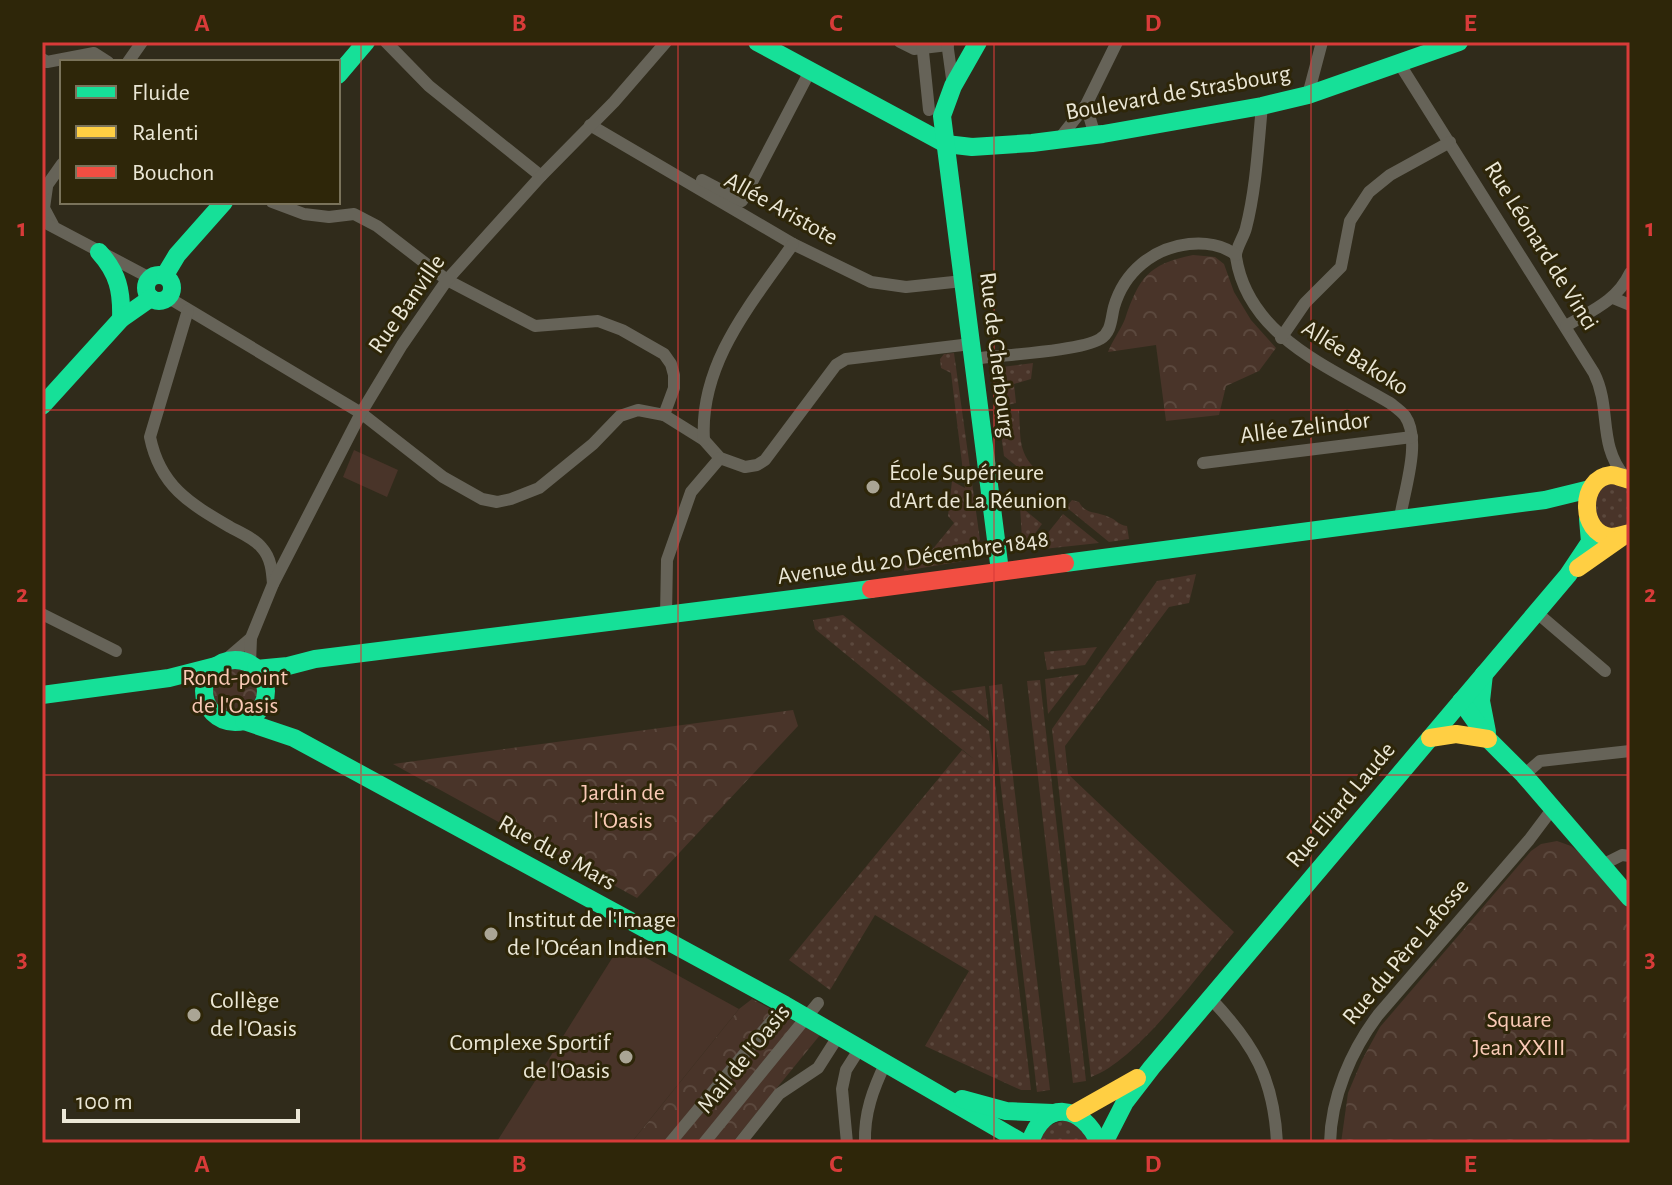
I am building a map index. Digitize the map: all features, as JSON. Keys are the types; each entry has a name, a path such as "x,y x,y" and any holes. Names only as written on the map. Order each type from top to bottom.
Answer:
{"main road":[{"path":"340,73 366,42"},
{"path":"757,42 782,48 810,71 946,144"},
{"name":"Rue de Cherbourg","path":"978,42 953,86 942,116 1000,571"},
{"name":"Boulevard de Strasbourg","path":"946,144 972,147 1103,134 1262,106 1308,95 1459,42"},
{"path":"158,277 222,204"},
{"path":"99,252 119,278 123,291 121,319"},
{"path":"42,406 121,319 173,288 169,278 158,277"},
{"path":"1545,500 1590,489 1604,478 1623,474"},
{"name":"Rue Eliard Laude","path":"1102,1143 1125,1102 1152,1067 1568,575 1590,542 1586,514 1590,489"},
{"path":"1545,500 1586,514 1600,532 1608,536 1627,534"},
{"name":"Avenue du 20 Décembre 1848","path":"258,680 288,666 315,659 1545,500"},
{"name":"Rue Eliard Laude","path":"1568,575 1627,534"},
{"path":"42,695 169,678 241,661 258,680 256,713 244,721 220,719 191,684 169,678"},
{"path":"204,696 207,678 220,664"},
{"path":"1484,674 1480,693 1488,739"},
{"name":"Rue du 8 Mars","path":"258,680 278,724 294,738"},
{"path":"1462,701 1473,701 1484,718"},
{"path":"1462,701 1488,739 1524,775 1630,898"},
{"name":"Rue du 8 Mars","path":"244,721 294,738 785,1005 813,1010 839,1035 1023,1143"},
{"path":"1430,738 1456,734 1488,739"},
{"name":"Rue Eliard Laude","path":"1075,1113 1152,1067"},
{"name":"Rue du 8 Mars","path":"922,1083 973,1103 1006,1111 1075,1113"},
{"path":"1030,1143 1036,1126 1053,1113"},
{"path":"1075,1113 1091,1124 1102,1143"}],"street":[{"path":"129,60 142,42"},
{"path":"386,42 429,86 541,176"},
{"name":"Rue Banville","path":"220,664 251,638 273,584 361,413 402,345 447,280 666,42"},
{"path":"900,42 914,49 922,45 948,43 953,86"},
{"path":"1060,139 1086,105 1117,42"},
{"path":"1308,95 1322,42"},
{"path":"922,45 929,110"},
{"path":"42,59 47,62 94,53 105,60"},
{"name":"Rue Léonard de Vinci","path":"1399,63 1566,326 1600,386 1606,438 1623,474"},
{"path":"702,180 742,201 810,71"},
{"path":"1086,105 1093,129 1103,134"},
{"path":"160,298 241,339 361,413 469,494 497,502 525,496 593,444 620,416 638,410 664,415 704,440 720,458 745,467 765,460 827,376 846,359 1080,345 1105,336 1126,281 1151,256 1194,243 1221,247 1236,255 1250,211 1262,106"},
{"name":"Allée Aristote","path":"590,125 793,244 880,285 906,287 963,281"},
{"path":"1281,338 1305,303 1341,267 1350,221 1369,192 1390,175 1450,142"},
{"path":"56,229 44,208 45,190 60,167"},
{"path":"277,204 304,214 329,217 354,214 377,226 447,280 535,326 598,321 622,330 664,354 671,364 674,388 664,415"},
{"path":"42,221 99,252 158,277"},
{"path":"704,440 706,399 719,358 739,319 793,244"},
{"name":"Allée Bakoko","path":"1236,255 1249,297 1281,338 1390,403 1404,416 1412,437"},
{"path":"1566,326 1613,298 1630,273"},
{"path":"1613,298 1630,305"},
{"path":"188,310 150,437 153,452 164,477 181,495 263,548 270,561 273,584"},
{"path":"1400,518 1412,437"},
{"name":"Allée Zelindor","path":"1203,463 1412,437"},
{"path":"666,616 667,560 691,492 720,458"},
{"path":"1536,612 1605,671"},
{"path":"42,614 116,651"},
{"name":"Rue Banville","path":"251,638 258,680"},
{"path":"1524,775 1540,761 1630,751"},
{"name":"Rue du Père Lafosse","path":"1330,1143 1339,1091 1350,1059 1362,1037 1553,808"},
{"path":"1600,866 1622,855 1630,856"},
{"path":"1211,999 1244,1036 1265,1076 1276,1122 1277,1143"},
{"name":"Mail de l'Oasis","path":"670,1143 785,1005"},
{"name":"Mail de l'Oasis","path":"704,1143 813,1010"},
{"path":"740,1143 779,1094 818,1068 839,1035"},
{"path":"847,1143 842,1089 846,1070 860,1048"},
{"path":"865,1143 864,1125 870,1096 886,1062"}],"green space":[{"path":"1193,255 1215,257 1224,264 1234,292 1251,320 1276,348 1259,371 1226,386 1219,415 1166,421 1156,345 1108,352 1135,293 1147,275 1165,263"},
{"path":"954,353 980,540 963,561 904,571 906,560 923,561 954,523 948,516 952,481 965,488 951,373 941,368 940,359 944,354"},
{"path":"1033,363 1031,379 1014,384 1016,403 998,407 993,368"},
{"path":"1019,410 1024,453 1041,474 1035,481 1004,456 998,412"},
{"path":"354,450 398,470 387,497 343,477"},
{"path":"1630,480 1630,533 1608,536 1585,502 1590,489"},
{"path":"1072,500 1088,511 1127,526 1129,539 1109,542 1066,507"},
{"path":"1020,506 1042,524 1028,543 1022,539"},
{"path":"1063,514 1099,543 1034,550"},
{"path":"1196,574 1189,603 1169,607 1065,746 1068,774 1234,932 1148,1034 1109,1068 1091,1077 1052,729 1157,581"},
{"path":"843,615 989,731 1031,1090 1021,1090 925,1046 969,971 875,915 830,990 789,960 962,750 975,760 815,629 813,620"},
{"path":"1097,647 1085,665 1047,670 1044,652"},
{"name":"Rond-point de l'Oasis","path":"235,662 247,664 256,671 263,680 263,704 256,713 247,720 235,722 223,720 214,713 207,704 205,692 207,680 214,671 223,664"},
{"path":"1079,674 1048,714 1045,679"},
{"path":"1040,680 1086,1081 1073,1083 1027,681"},
{"path":"1002,684 1050,1090 1037,1092 989,686"},
{"path":"985,686 989,721 951,691"},
{"name":"Jardin de l'Oasis","path":"793,710 798,726 637,898 393,764"},
{"name":"Square Jean XXIII","path":"1557,841 1580,853 1630,909 1630,1143 1341,1143 1348,1093 1380,1027 1531,851 1541,844"},
{"name":"Complexe Sportif de l'Oasis","path":"621,944 739,1009 631,1143 496,1143"},
{"path":"752,999 820,1035 732,1143 631,1143 739,1009"},
{"path":"1067,1120 1083,1127 1092,1143 1038,1143 1048,1127"}],"traffic: fast":[{"path":"340,73 366,42"},
{"path":"757,42 946,144 972,147 1103,134 1262,106 1308,95 1459,42"},
{"path":"978,42 953,86 942,116 1000,571"},
{"path":"165,275 177,255 222,204"},
{"path":"99,252 118,283 121,319"},
{"path":"159,275 168,279 172,288 168,297 159,301 150,297 146,288 150,279 159,275"},
{"path":"42,406 121,319 151,298"},
{"path":"1065,563 1545,500 1590,489"},
{"path":"1104,1143 1125,1102 1152,1067 1568,575 1590,542 1588,519"},
{"path":"256,669 871,589"},
{"path":"235,660 257,669 266,691 257,713 235,722 213,713 204,691 213,669 235,660"},
{"path":"42,695 169,678 216,666"},
{"path":"1484,674 1481,701 1487,732"},
{"path":"1461,701 1488,739 1524,775 1630,898"},
{"path":"244,721 294,738 785,1005 1023,1143"},
{"path":"962,1099 1006,1111 1053,1113"},
{"path":"1030,1143 1044,1119 1053,1113 1063,1112 1083,1120 1099,1143"}],"traffic: slow":[{"path":"1630,480 1611,475 1600,478 1588,495 1587,506 1588,517 1600,534 1611,537 1630,533"},
{"path":"1578,568 1625,535"},
{"path":"1430,738 1456,734 1488,739"},
{"path":"1075,1113 1137,1078"}],"traffic: jam":[{"path":"871,589 1065,563"}],"place":[{"name":"École Supérieure d'Art de La Réunion","path":"873,487"},
{"name":"Institut de l'Image de l'Océan Indien","path":"491,934"},
{"name":"Collège de l'Oasis","path":"194,1015"},
{"name":"Complexe Sportif de l'Oasis","path":"626,1057"}]}
